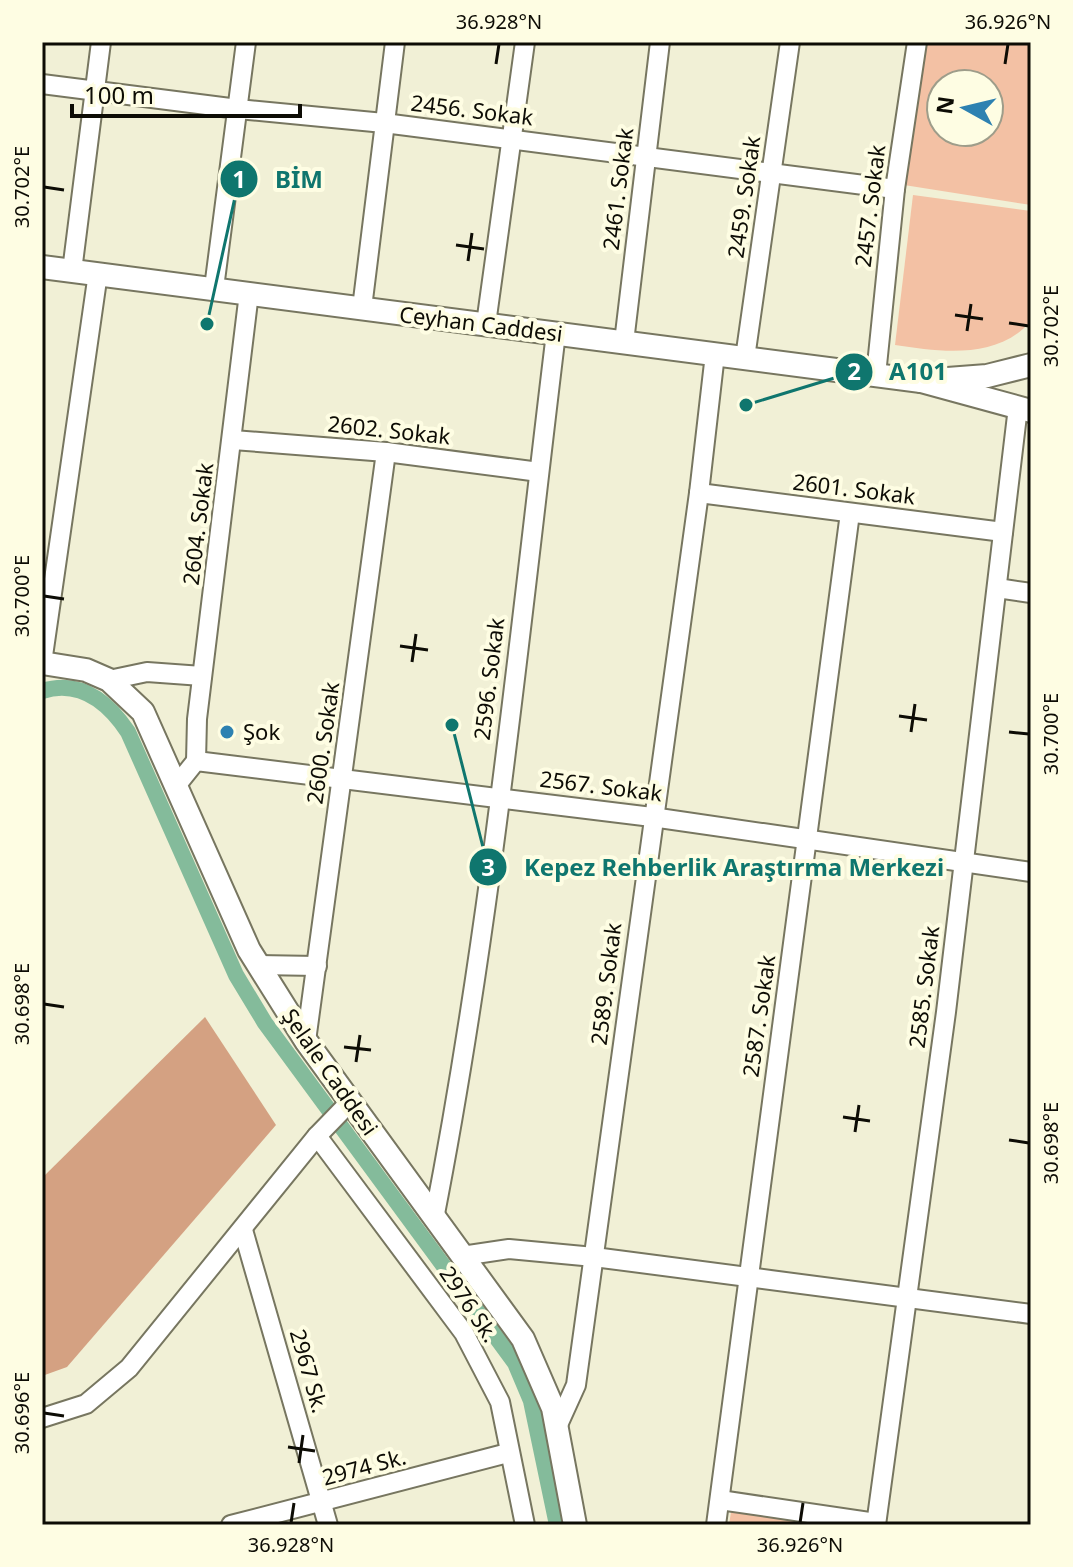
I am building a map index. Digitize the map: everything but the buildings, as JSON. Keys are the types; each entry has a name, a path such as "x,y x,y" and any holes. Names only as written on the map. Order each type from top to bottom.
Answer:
{"street":[{"path":"72,271 101,42"},
{"path":"214,288 246,42"},
{"path":"362,308 395,42"},
{"path":"486,324 525,42"},
{"name":"2461. Sokak","path":"624,342 660,42"},
{"name":"2459. Sokak","path":"745,358 790,42"},
{"name":"2457. Sokak","path":"876,375 895,189 917,42"},
{"name":"2456. Sokak","path":"42,84 238,109 384,123 895,189"},
{"name":"Ceyhan Caddesi","path":"42,267 921,381 1024,409"},
{"path":"42,663 98,273"},
{"name":"2604. Sokak","path":"196,761 202,676 249,293"},
{"name":"2596. Sokak","path":"434,1219 453,1125 499,797 556,333"},
{"name":"2589. Sokak","path":"557,1427 576,1385 699,493 715,354"},
{"name":"Ceyhan Caddesi","path":"921,381 979,377 1031,365"},
{"name":"2585. Sokak","path":"876,1524 908,1297 1003,532 1024,409"},
{"name":"2602. Sokak","path":"233,440 386,452 539,472"},
{"name":"2600. Sokak","path":"306,1041 386,452"},
{"name":"2601. Sokak","path":"699,493 1003,532"},
{"name":"2587. Sokak","path":"716,1525 850,513"},
{"path":"997,588 1031,593"},
{"name":"Şelale Caddesi","path":"42,663 86,670 109,680 143,712 258,965 306,1041 523,1339 539,1370 557,1427 575,1525"},
{"path":"109,680 147,672 202,676"},
{"path":"176,786 196,761"},
{"name":"2567. Sokak","path":"196,761 652,817 1031,872"},
{"path":"258,965 317,966"},
{"path":"42,1418 86,1404 129,1368 317,1136 350,1102"},
{"name":"2976 Sk.","path":"317,1136 464,1333 500,1402 525,1525"},
{"name":"2967 Sk.","path":"243,1230 328,1525"},
{"path":"462,1256 509,1249 594,1257 1031,1314"},
{"name":"2974 Sk.","path":"231,1525 323,1504 508,1453"},
{"path":"720,1500 876,1524"}],"shaded area":[{"path":"923,42 1031,42 1031,205 904,185"},
{"path":"913,195 1031,211 1031,321 1017,334 985,348 968,350 931,350 895,345"},
{"path":"205,1017 276,1125 67,1367 42,1376 42,1178"},
{"path":"731,1512 844,1525 729,1525"}],"waterway":[{"path":"42,691 69,688 92,696 111,711 128,732 236,975 265,1023 515,1363 531,1401 557,1525"}],"place":[{"name":"BİM","path":"207,324"},
{"name":"A101","path":"746,405"},
{"name":"Kepez Rehberlik Araştırma Merkezi","path":"452,725"},
{"name":"Şok","path":"227,732"}]}
